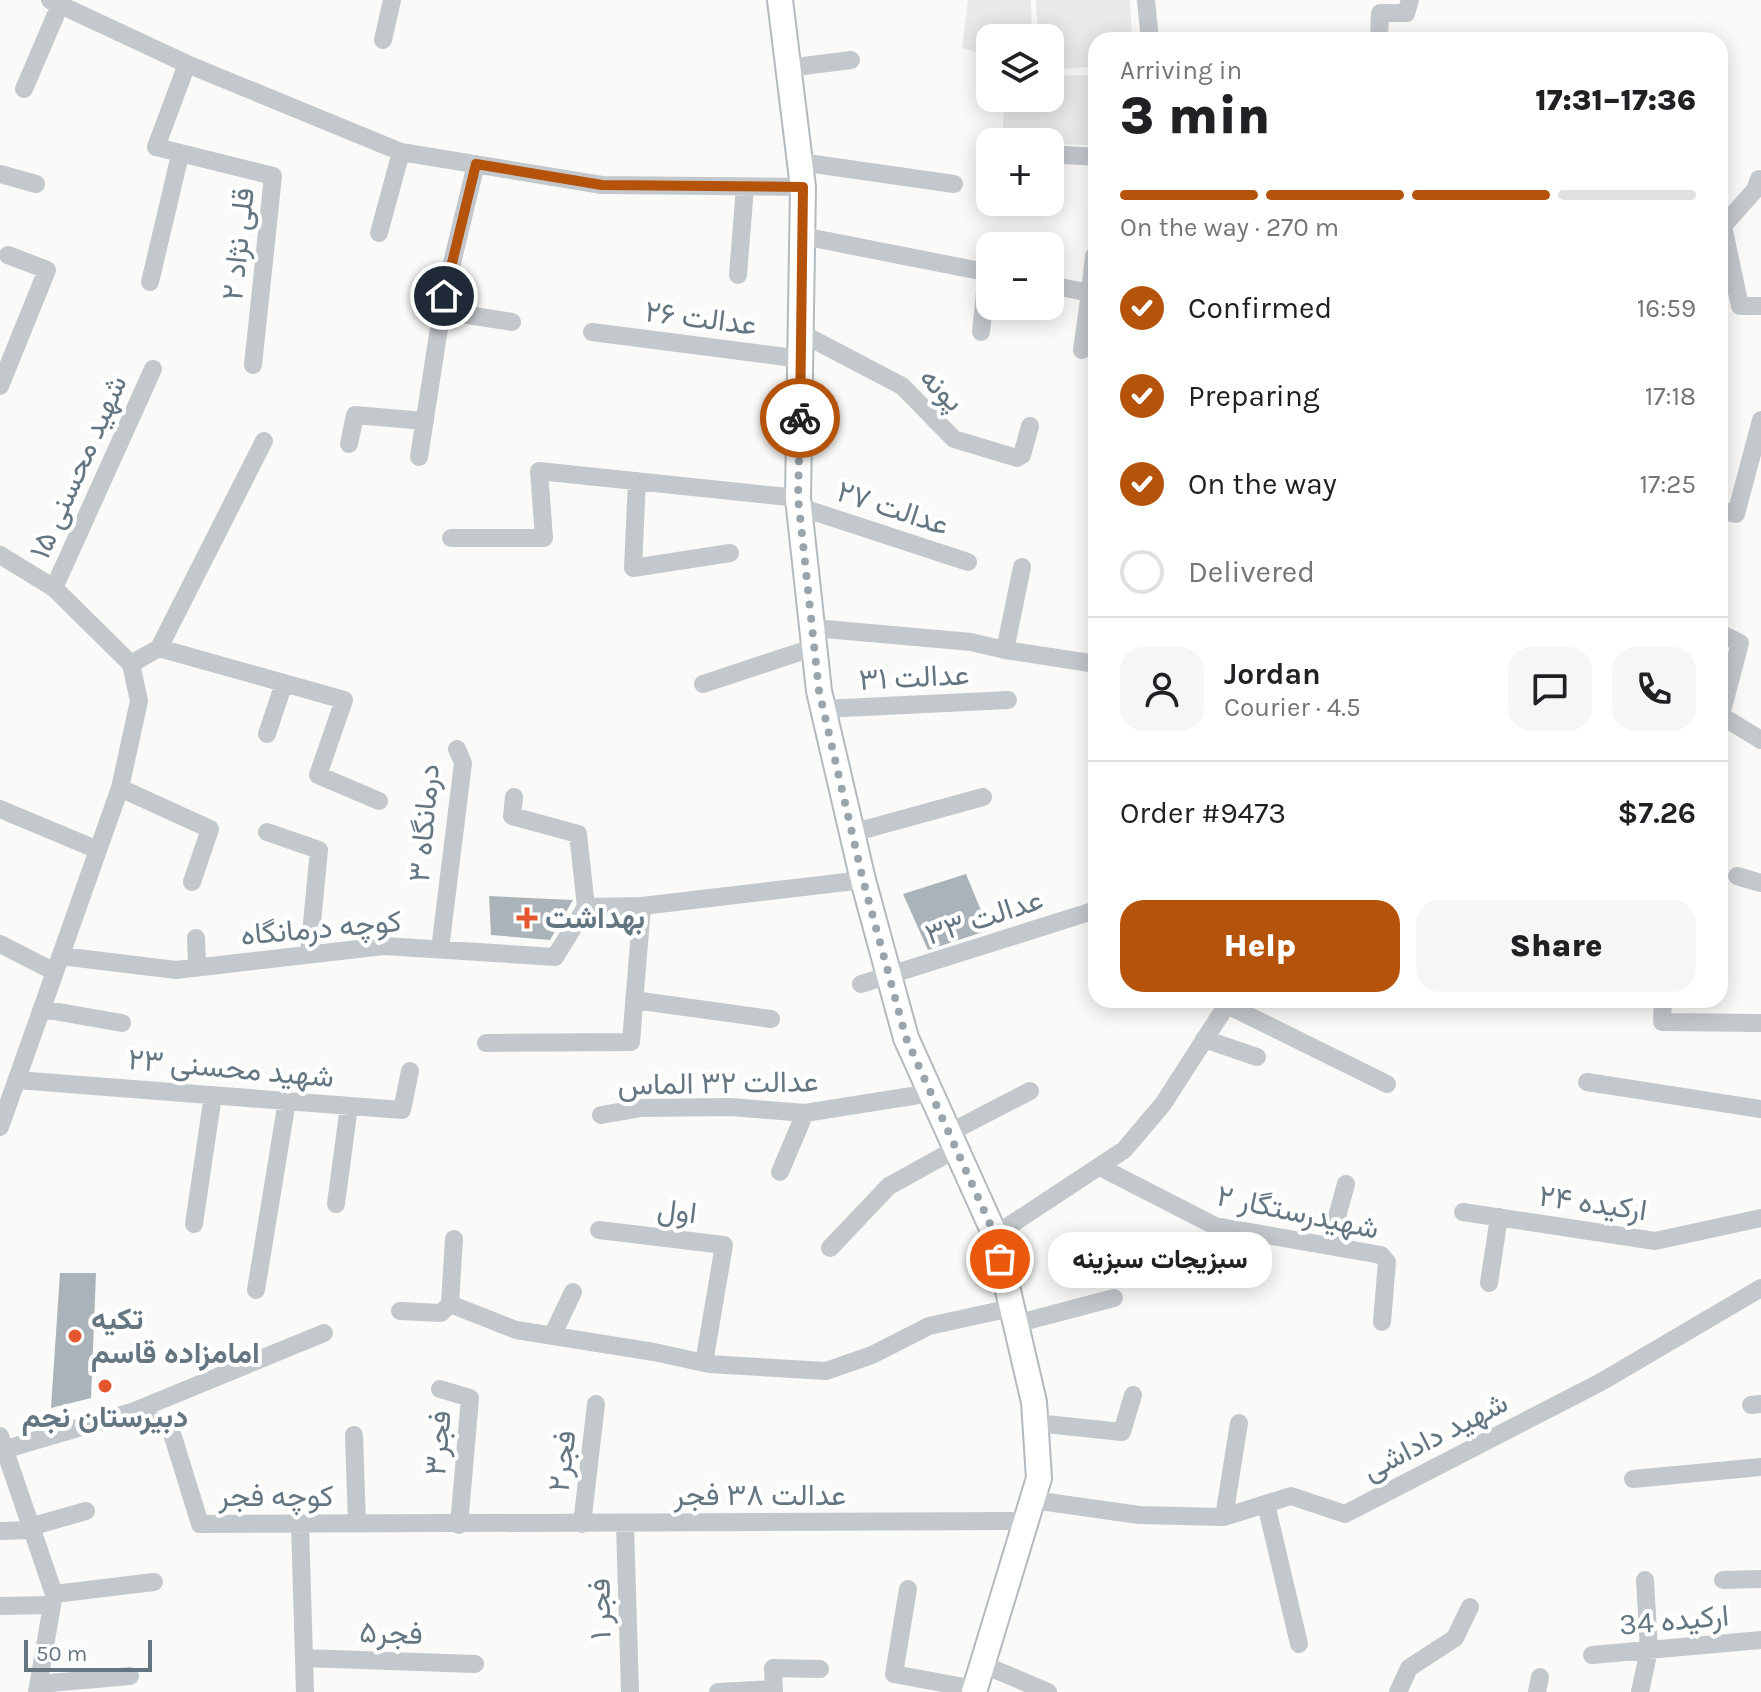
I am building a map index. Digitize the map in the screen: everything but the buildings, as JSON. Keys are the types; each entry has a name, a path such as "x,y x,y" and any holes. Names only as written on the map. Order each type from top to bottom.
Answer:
{"main road":[{"path":"780,0 803,187 799,502 823,709 863,880 906,1038 995,1235 1034,1402 1039,1478 975,1690"}],"street":[{"path":"383,40 392,0"},
{"path":"1146,0 1149,32"},
{"path":"1377,32 1373,13 1406,13 1410,0"},
{"path":"24,89 55,2 187,64 401,152 602,185 803,187"},
{"path":"788,68 851,60"},
{"path":"150,282 180,155 156,147 187,64"},
{"path":"379,233 401,152"},
{"name":"قلی نژاد ۲","path":"180,155 273,176 253,365"},
{"path":"1064,155 1088,156"},
{"path":"800,162 954,184"},
{"path":"419,457 442,311 476,164"},
{"path":"0,174 36,184"},
{"path":"1728,220 1755,190 1759,179"},
{"path":"738,275 745,187"},
{"path":"803,236 976,271"},
{"path":"1728,250 1740,306 1761,306"},
{"path":"0,386 47,270 8,255"},
{"path":"1064,288 1088,293"},
{"path":"1082,350 1088,307"},
{"path":"442,311 512,322"},
{"path":"981,332 982,320"},
{"name":"عدالت ۲۶","path":"592,332 802,359"},
{"name":"پونه","path":"801,333 902,386 954,439 1017,458 1022,455 1030,426"},
{"name":"شهید محسنی ۱۵","path":"54,588 153,369"},
{"path":"349,444 355,415 425,421"},
{"path":"1728,512 1736,514 1761,420"},
{"path":"131,664 159,648 264,441"},
{"name":"عدالت ۲۷","path":"451,538 544,538 539,471 799,502 968,562"},
{"path":"637,481 633,568 730,553"},
{"path":"0,555 54,588 131,664 139,701 120,788 0,1127"},
{"path":"1005,650 1022,567"},
{"path":"703,684 815,637 971,642 1088,663"},
{"path":"1728,637 1740,643 1728,686"},
{"path":"159,648 344,700 318,775 379,801"},
{"path":"267,734 284,683"},
{"name":"عدالت ۳۱","path":"823,709 1008,700"},
{"path":"1728,720 1761,740"},
{"name":"درمانگاه ۳","path":"440,949 463,763 457,749"},
{"path":"120,788 210,829 192,882"},
{"path":"514,797 512,816 578,834 586,907 642,906 863,880"},
{"path":"852,833 983,797"},
{"path":"0,809 98,850"},
{"path":"267,832 319,850 309,954"},
{"path":"1737,876 1761,883"},
{"path":"486,1043 631,1042 642,906"},
{"name":"کوچه درمانگاه","path":"58,964 176,970 384,946 555,957 586,907"},
{"name":"عدالت ۳۳","path":"861,984 889,978 1088,913"},
{"path":"196,938 197,967"},
{"path":"0,944 58,964"},
{"path":"634,1000 771,1019"},
{"path":"995,1235 1124,1150 1163,1104 1224,1008"},
{"path":"1240,1008 1387,1084"},
{"path":"1663,1008 1662,1022 1761,1023"},
{"path":"42,1009 122,1023"},
{"path":"1204,1039 1257,1057"},
{"name":"شهید محسنی ۲۳","path":"17,1080 402,1110 410,1071"},
{"path":"1587,1082 1761,1109"},
{"path":"830,1248 889,1186 1030,1091"},
{"name":"عدالت ۳۲ الماس","path":"601,1115 642,1108 731,1107 805,1113 931,1093"},
{"path":"194,1224 213,1095"},
{"path":"256,1290 287,1101"},
{"path":"336,1204 349,1106"},
{"path":"780,1172 805,1113"},
{"name":"شهیدرستگار ۲","path":"1100,1167 1215,1226 1385,1258 1382,1322"},
{"path":"1329,1246 1346,1184"},
{"name":"ارکیده ۲۴","path":"1463,1212 1655,1241 1761,1218"},
{"path":"1489,1283 1499,1217"},
{"name":"اول","path":"599,1230 724,1245 704,1363"},
{"path":"400,1311 441,1313 450,1304 454,1239"},
{"name":"شهید داداشی","path":"1291,1496 1345,1514 1601,1382 1761,1288"},
{"path":"552,1336 573,1292"},
{"path":"450,1304 516,1330 704,1363 826,1371 872,1355 929,1326 1013,1316 1114,1298"},
{"path":"130,1676 38,1688 53,1600 2,1443 132,1412 324,1333"},
{"name":"فجر۳","path":"440,1389 470,1398 459,1525"},
{"path":"1036,1423 1122,1432 1133,1395"},
{"name":"فجر۲","path":"582,1524 596,1404"},
{"name":"کوچه فجر","path":"132,1412 170,1427 200,1524 494,1525"},
{"path":"1224,1517 1239,1423"},
{"path":"354,1435 357,1524"},
{"path":"1633,1479 1761,1467"},
{"name":"عدالت ۳۸ فجر","path":"494,1525 625,1524 1030,1511 1224,1517 1291,1496"},
{"path":"1266,1504 1299,1644"},
{"path":"0,1531 30,1528 86,1511"},
{"path":"300,1524 305,1692"},
{"name":"فجر ۱","path":"625,1524 630,1692"},
{"path":"1723,1580 1761,1579"},
{"path":"1640,1692 1649,1650 1645,1580"},
{"path":"0,1606 154,1582"},
{"path":"908,1589 894,1674 975,1690"},
{"path":"1398,1692 1409,1668 1455,1638 1470,1607"},
{"name":"ارکیده 34","path":"1592,1655 1761,1640"},
{"name":"فجر۵","path":"304,1658 475,1664"},
{"path":"984,1665 1048,1692"},
{"path":"718,1692 774,1690 773,1668 820,1669"}],"shaded area":[{"path":"968,0 1031,0 1032,24 976,24 976,52 962,48"},
{"path":"1036,0 1130,0 1132,32 1088,32 1088,67 1064,69 1064,24 1037,24"},
{"path":"1088,75 1088,145 1064,144 1064,128 1003,128 1004,112 1064,112 1064,76"}],"way so far":[{"path":"800,418 798,498 819,691 863,880 906,1038 995,1235 1000,1259"}],"place":[{"name":"بهداشت","path":"527,918"},
{"name":"سبزیجات سبزینه","path":"1000,1259"},
{"name":"تکیه امامزاده قاسم","path":"75,1336"},
{"name":"دبیرستان نجم","path":"105,1386"}],"route":[{"path":"444,296 476,164 602,185 803,187 800,418"}]}
